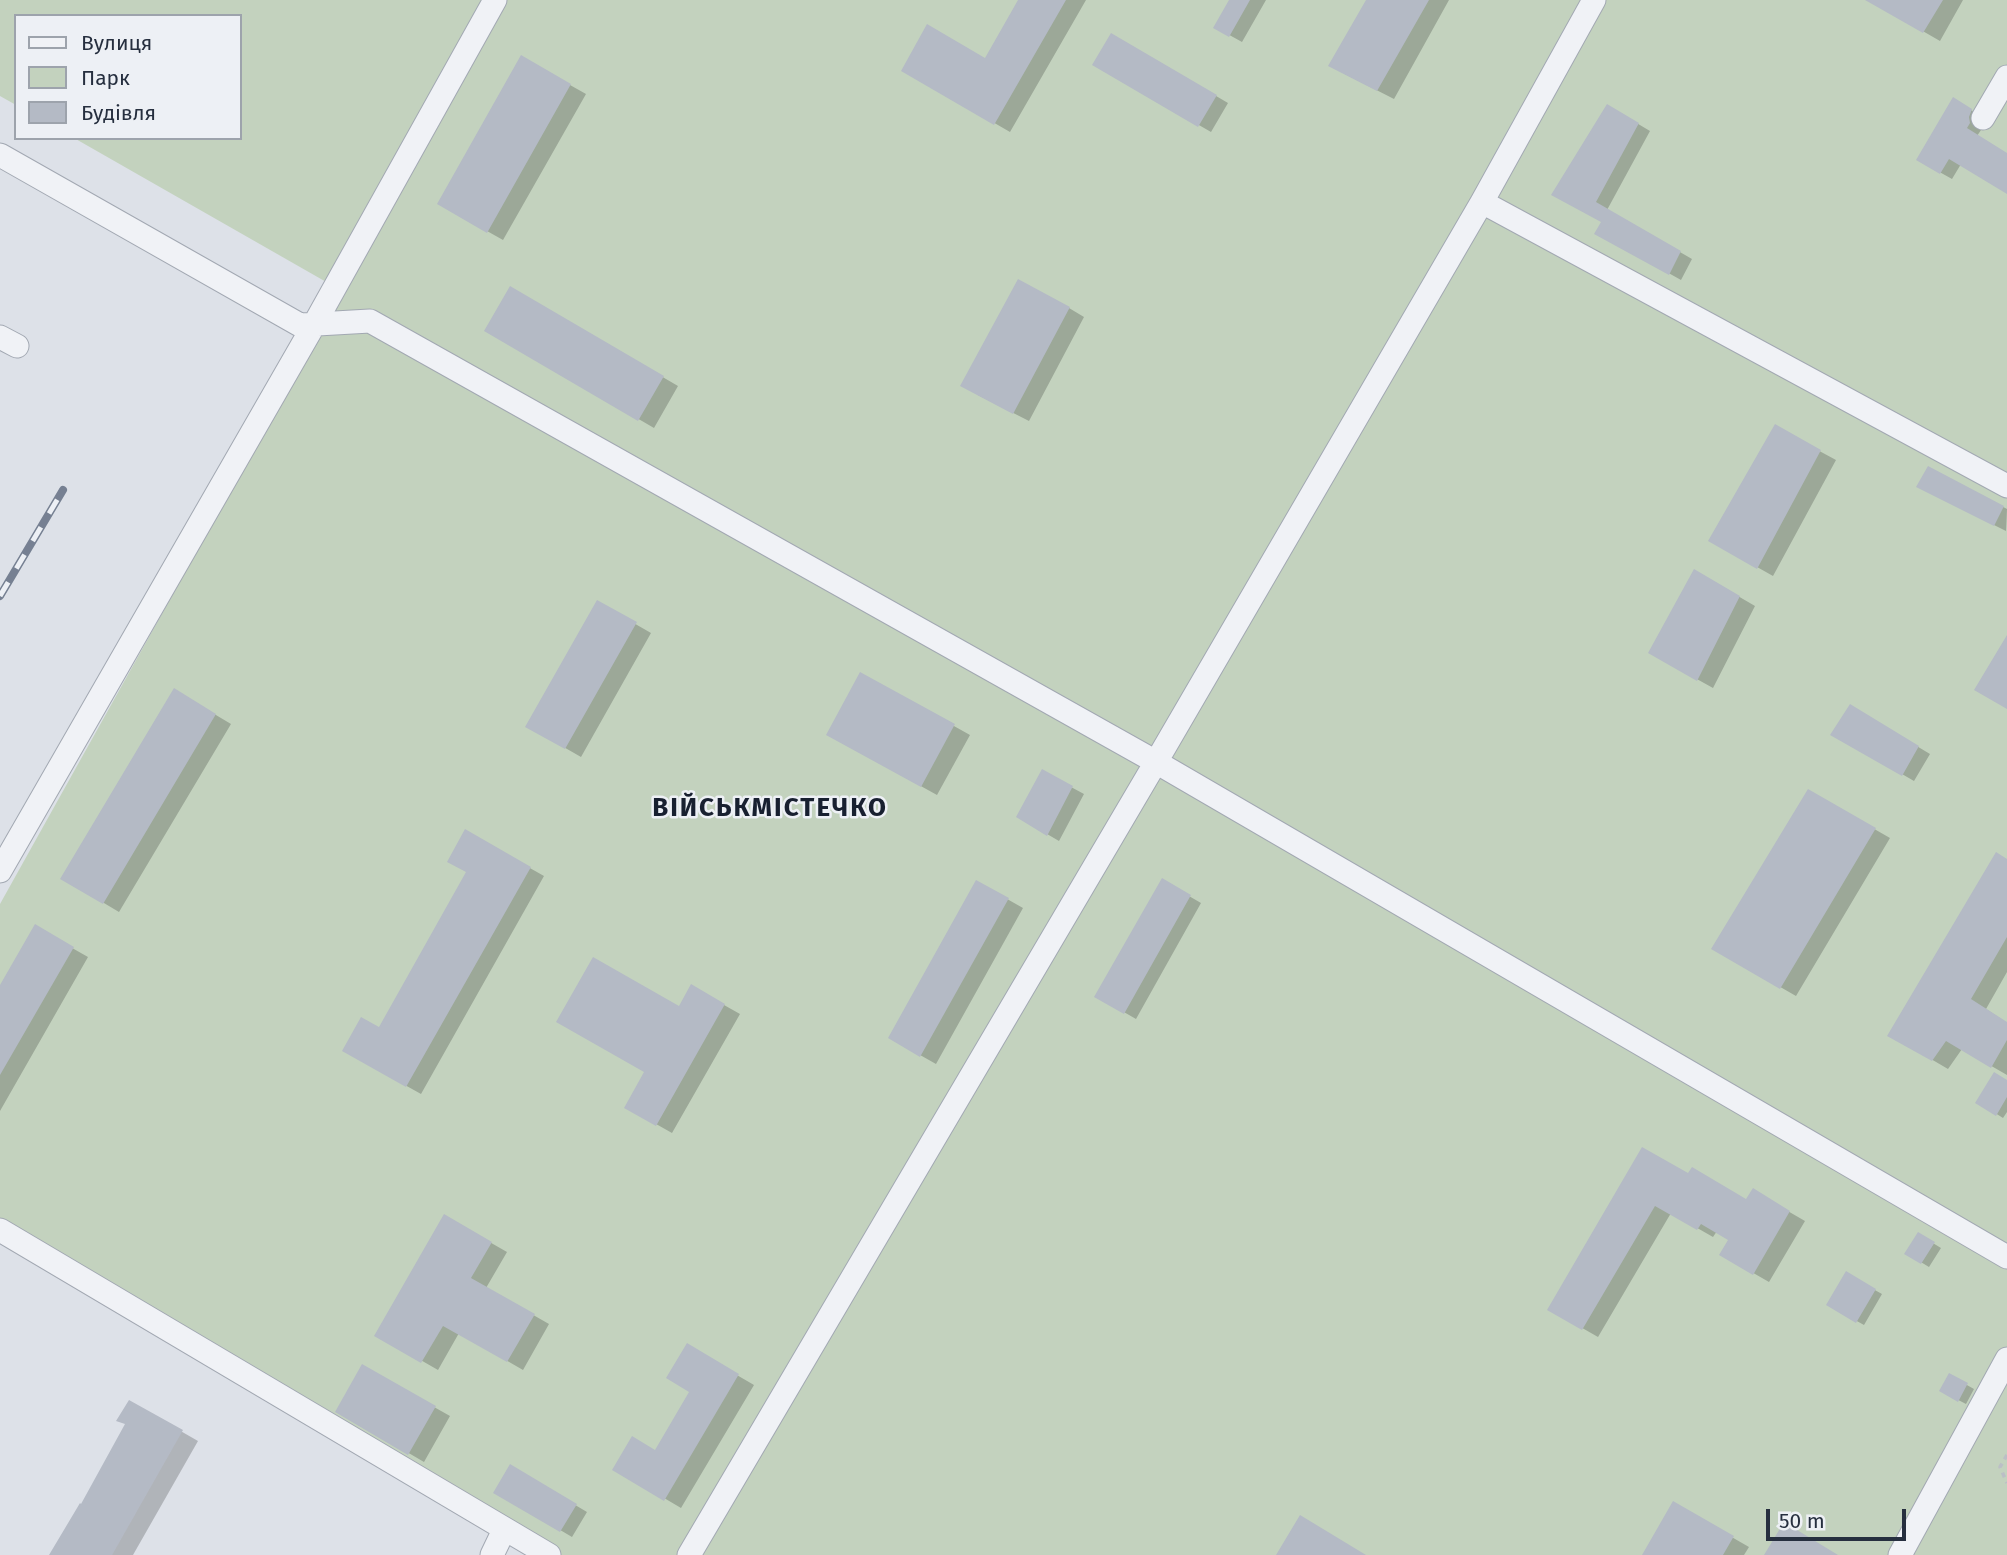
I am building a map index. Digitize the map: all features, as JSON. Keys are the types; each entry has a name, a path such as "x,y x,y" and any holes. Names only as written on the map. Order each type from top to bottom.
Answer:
{"street":[{"path":"0,871 315,323 495,0"},
{"path":"689,1555 1157,762 1482,202 1594,0"},
{"path":"1983,118 2007,77"},
{"path":"0,155 300,325 370,321 1157,762 2007,1257"},
{"path":"1482,202 2007,486"},
{"path":"0,1230 549,1555"},
{"path":"1900,1555 2007,1359"},
{"path":"492,1555 504,1530"}],"path":[{"path":"2007,1455 2000,1467 2007,1482"}],"green space":[{"path":"0,0 2007,0 2007,1555 550,1555 0,1223 0,904 342,291 78,140 242,140 242,14 14,14 14,104 0,96"}],"building":[{"path":"1018,0 1066,0 994,125 901,71 927,24 985,58"},
{"path":"1229,0 1250,0 1229,37 1213,28"},
{"path":"1366,0 1429,0 1377,91 1328,66"},
{"path":"1865,0 1943,0 1923,33"},
{"path":"1111,33 1217,95 1198,127 1092,65"},
{"path":"521,55 571,84 487,233 437,204"},
{"path":"1953,97 1972,109 1967,128 2007,153 2007,194 1949,159 1940,174 1916,160"},
{"path":"1607,104 1639,123 1596,202 1681,251 1669,275 1594,234 1601,222 1551,195"},
{"path":"1018,279 1070,307 1013,414 960,386"},
{"path":"510,286 664,376 638,421 484,331"},
{"path":"1775,424 1821,450 1757,569 1708,541"},
{"path":"1928,466 2004,506 1994,526 1916,487"},
{"path":"1694,569 1740,596 1697,681 1648,653"},
{"path":"597,600 637,622 565,749 525,727"},
{"path":"2007,635 2007,709 1974,690"},
{"path":"860,672 955,724 921,787 826,735"},
{"path":"174,688 216,714 103,904 60,879"},
{"path":"1850,704 1919,746 1902,776 1830,735"},
{"path":"1042,769 1073,786 1047,836 1016,817"},
{"path":"1808,789 1876,828 1780,989 1711,949"},
{"path":"465,829 531,867 406,1087 342,1051 361,1017 379,1027 466,872 447,862"},
{"path":"1996,852 2007,859 2007,937 1971,999 2007,1022 2007,1040 1991,1068 1946,1041 1932,1061 1887,1036"},
{"path":"1162,878 1191,895 1124,1014 1094,997"},
{"path":"976,880 1009,898 920,1057 888,1038"},
{"path":"35,924 74,947 0,1075 0,985"},
{"path":"593,957 679,1006 691,984 725,1004 656,1126 624,1108 644,1072 556,1022"},
{"path":"1994,1072 2007,1080 2007,1097 1996,1116 1975,1103"},
{"path":"1642,1147 1688,1173 1692,1167 1746,1199 1753,1188 1790,1211 1753,1275 1719,1255 1728,1240 1701,1224 1697,1230 1655,1206 1582,1330 1547,1310"},
{"path":"444,1214 492,1242 471,1278 535,1314 507,1362 443,1326 421,1363 374,1336"},
{"path":"1918,1232 1935,1242 1921,1264 1904,1254"},
{"path":"1846,1271 1876,1289 1856,1323 1826,1305"},
{"path":"687,1343 739,1374 664,1501 612,1470 632,1436 655,1450 689,1392 666,1378"},
{"path":"362,1364 436,1406 408,1455 335,1412"},
{"path":"1949,1373 1968,1383 1958,1402 1939,1391"},
{"path":"129,1400 183,1430 112,1555 49,1555 125,1424 116,1421"},
{"path":"510,1464 577,1504 560,1532 493,1493"},
{"path":"1673,1501 1734,1536 1723,1555 1642,1555"},
{"path":"1300,1515 1366,1555 1276,1555"},
{"path":"1784,1522 1838,1555 1764,1555"}],"railway":[{"path":"0,596 63,490"}],"district":[{"name":"ВІЙСЬКМІСТЕЧКО","path":"770,809"}]}
